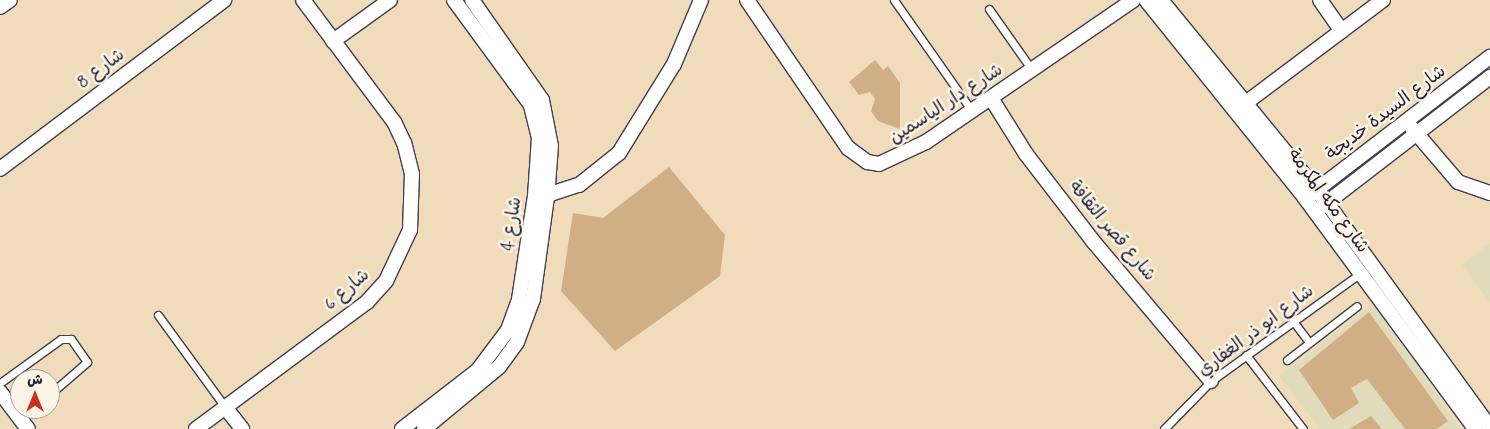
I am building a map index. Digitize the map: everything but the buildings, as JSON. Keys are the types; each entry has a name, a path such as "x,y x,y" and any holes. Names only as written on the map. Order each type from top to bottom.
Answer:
{"street":[{"path":"0,7 10,0"},
{"name":"شارع 8","path":"0,169 224,0"},
{"name":"شارع 6","path":"196,429 367,302 386,281 410,230 414,202 404,144 394,122 303,0"},
{"path":"333,41 390,0"},
{"name":"شارع 4","path":"454,0 531,106 539,138 541,197"},
{"name":"شارع 4","path":"402,429 423,426 478,370 508,330 519,299 551,146 542,100 472,0"},
{"path":"541,197 578,185 619,153 674,64 701,0"},
{"name":"شارع دار الياسمين","path":"748,0 848,148 868,162 891,162 992,98 1133,0"},
{"name":"شارع مكه المكرمة","path":"1146,0 1241,106"},
{"name":"شارع مكه المكرمة","path":"1162,0 1310,194 1315,212 1358,274 1475,429"},
{"path":"1320,0 1342,31"},
{"path":"1241,106 1383,0"},
{"name":"شارع السيدة خديجة","path":"1310,194 1490,57"},
{"name":"شارع السيدة خديجة","path":"1315,212 1490,77"},
{"name":"شارع قصر الثقافة","path":"992,98 1026,154 1092,241 1212,381"},
{"path":"1407,122 1458,182 1490,193"},
{"name":"شارع مكه المكرمة","path":"1310,194 1327,203 1490,427"},
{"path":"0,392 10,402"},
{"path":"225,407 242,429"}],"lane":[{"path":"894,0 972,111"},
{"path":"989,9 1032,70"},
{"name":"شارع ابو ذر الغفاري","path":"1164,429 1212,381 1372,265"},
{"path":"1287,360 1357,306"},
{"path":"158,315 225,407"},
{"path":"1293,321 1309,342"},
{"path":"19,369 61,339 71,339 87,362 60,385"},
{"path":"1246,355 1303,429"}],"shaded area":[{"path":"1490,243 1490,302 1462,265"},
{"path":"1373,304 1461,429 1320,429 1279,376"}]}
